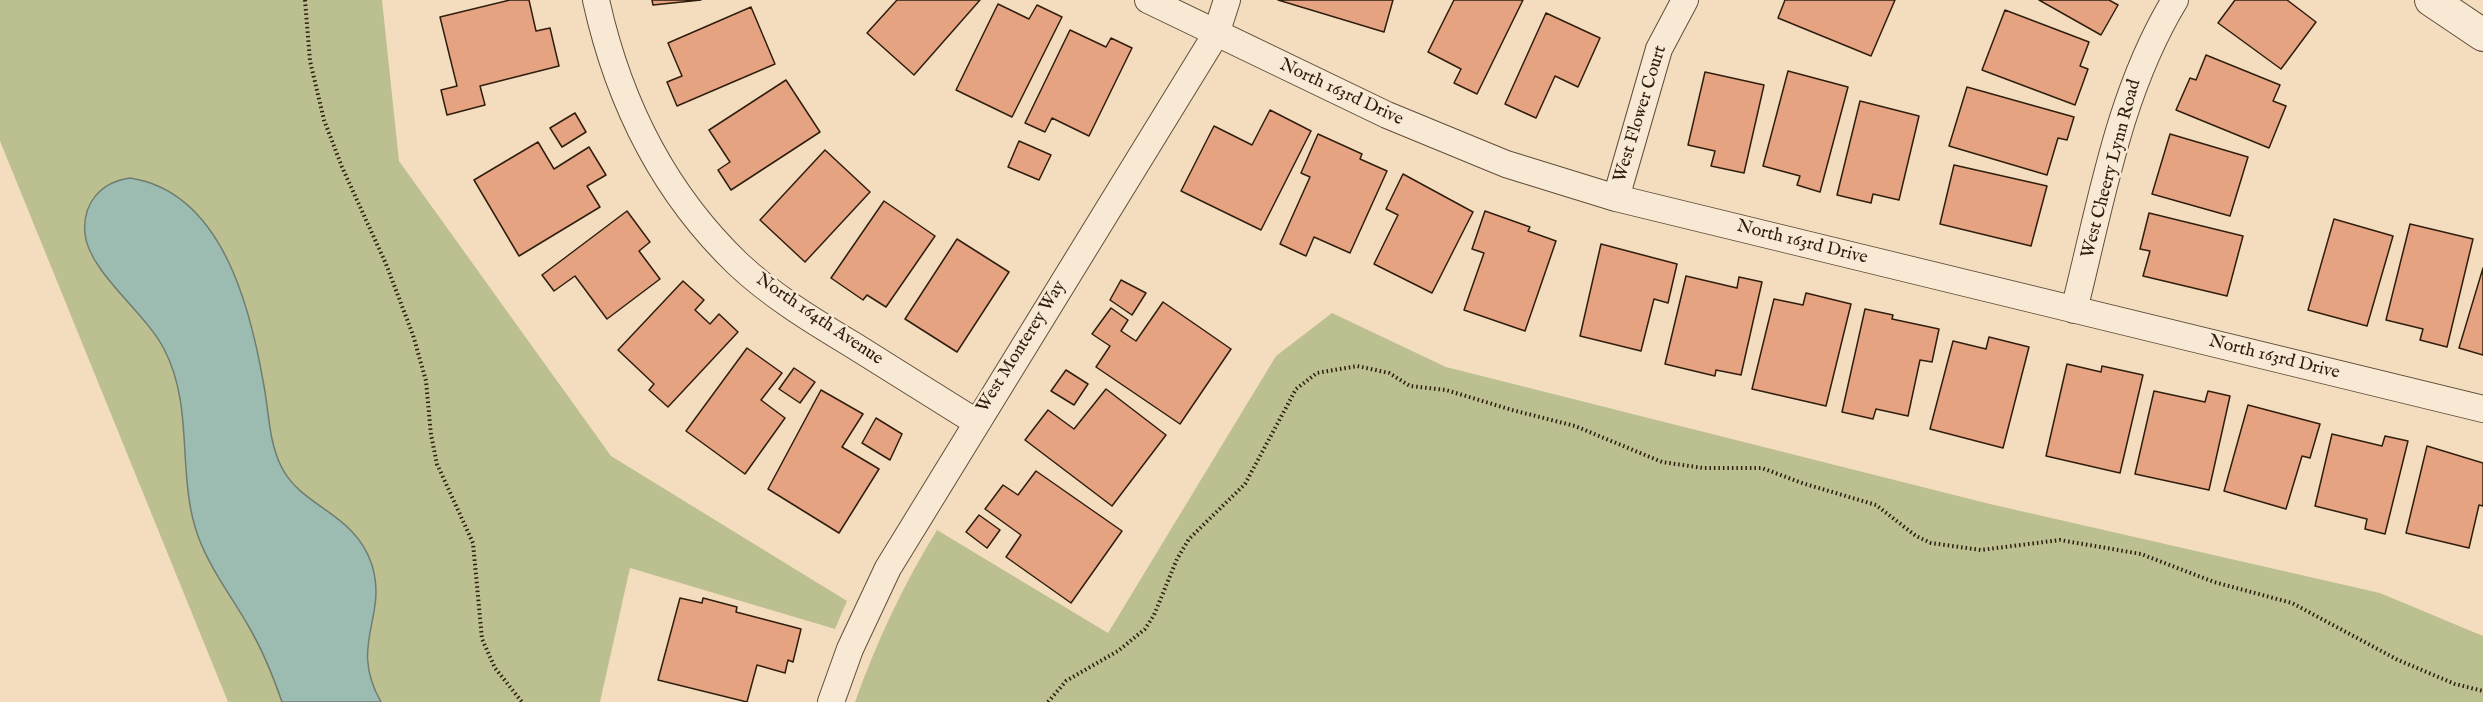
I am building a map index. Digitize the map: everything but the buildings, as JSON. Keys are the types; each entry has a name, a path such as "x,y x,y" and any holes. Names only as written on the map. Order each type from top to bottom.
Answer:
{"street":[{"name":"North 164th Avenue","path":"596,0 604,37 631,113 661,170 709,234 739,265 810,319 976,422"},
{"name":"North 163rd Drive","path":"1148,0 1387,115 1506,164 1616,198 2483,409"},
{"name":"West Monterey Way","path":"831,702 850,649 888,568 1216,34 1227,0"},
{"name":"West Flower Court","path":"1616,198 1659,49 1685,0"},
{"name":"West Cheery Lynn Road","path":"2074,310 2133,84 2154,35 2175,0"},
{"path":"2431,0 2483,35"}],"path":[{"path":"306,0 310,61 324,120 414,335 426,381 437,464 473,543 482,639 495,668 522,702"},
{"path":"1048,702 1066,681 1127,645 1145,629 1154,615 1177,559 1189,539 1245,484 1296,389 1317,373 1351,366 1380,370 1410,386 1446,390 1575,426 1662,462 1703,468 1762,468 1802,483 1876,505 1916,536 1931,543 1982,550 2060,540 2141,554 2214,582 2292,603 2398,660 2455,684 2483,691"}],"green space":[{"path":"0,0 382,0 399,161 611,456 847,601 835,629 630,568 600,702 228,702 0,141"},
{"path":"1332,313 1446,367 1990,504 2380,593 2483,636 2483,702 855,702 892,614 937,530 1108,633 1276,356"}],"water":[{"path":"130,178 162,188 188,206 210,230 227,259 251,323 272,437 281,466 301,492 341,521 353,533 364,547 372,565 376,584 376,601 368,647 368,664 372,682 381,702 282,702 259,645 203,548 191,513 183,418 173,371 155,335 96,263 85,234 87,213 96,196 110,184"}]}
